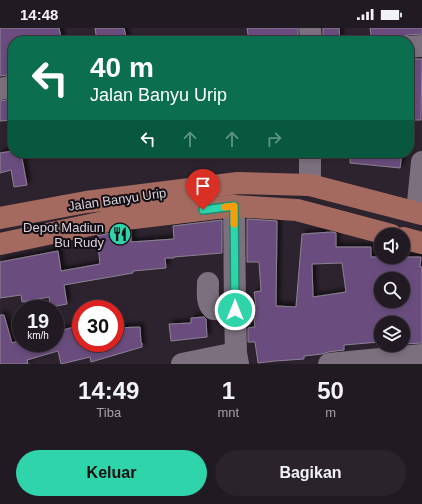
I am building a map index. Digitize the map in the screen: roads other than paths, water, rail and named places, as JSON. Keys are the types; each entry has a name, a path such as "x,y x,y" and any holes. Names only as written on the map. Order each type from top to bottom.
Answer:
{"main road":[{"name":"Jalan Banyu Urip","path":"0,218 86,202 238,183 310,185 419,213"},
{"name":"Jalan Banyu Urip","path":"0,244 109,221 234,206 297,210 374,230"},
{"path":"410,240 422,243"}],"street":[{"path":"310,158 310,185"},
{"path":"419,213 422,162"},
{"path":"182,364 237,358 234,206"},
{"path":"208,283 209,305 213,309 235,310"},
{"path":"329,364 422,355"}],"place":[{"name":"Depot Madiun Bu Rudy","path":"120,234"}]}
